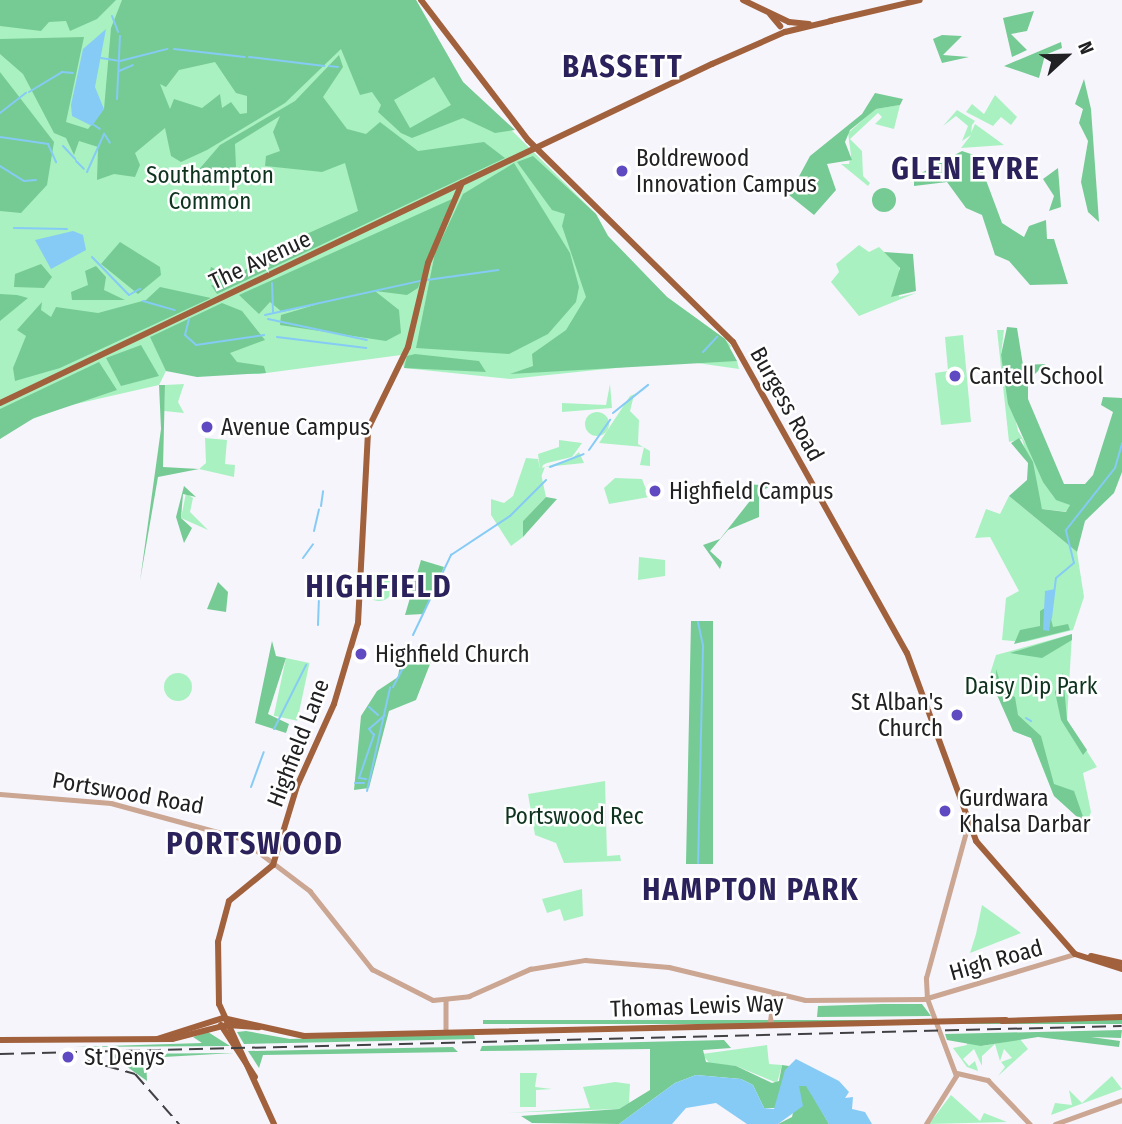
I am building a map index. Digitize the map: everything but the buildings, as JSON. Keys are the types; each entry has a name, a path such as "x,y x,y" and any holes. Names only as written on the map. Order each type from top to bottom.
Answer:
{"main road":[{"name":"Burgess Road","path":"421,0 528,140 735,345 909,658 967,828 1075,954"},
{"path":"743,0 767,11 784,27 831,21 920,0"},
{"name":"The Avenue","path":"0,403 766,40 784,27"},
{"path":"522,155 528,140"},
{"name":"Highfield Lane","path":"275,858 357,632 367,434 375,406 403,358 428,263 462,184"},
{"path":"241,1051 232,1044 222,1022 217,950 227,905 265,877 275,858"},
{"name":"High Road","path":"1075,954 1120,963"},
{"name":"Thomas Lewis Way","path":"157,1039 201,1025 222,1022 304,1036 770,1021 1122,1017"},
{"path":"222,1022 233,1036 256,1078 274,1124"},
{"name":"Thomas Lewis Way","path":"0,1040 157,1039 222,1022 261,1027"},
{"path":"233,1036 246,1026"}],"street":[{"name":"Portswood Road","path":"0,794 138,808 218,828 275,858 330,911 377,973 417,995 446,1001"},
{"path":"957,1073 927,999 927,969 967,828"},
{"path":"963,841 972,836"},
{"path":"259,848 278,847"},
{"path":"1062,959 1066,943"},
{"name":"High Road","path":"927,999 1075,954"},
{"path":"446,1031 446,1001 530,969 585,960 669,967 815,1001 927,999"},
{"path":"770,1021 774,993"},
{"path":"926,1124 957,1073"},
{"path":"957,1073 988,1080 1030,1124"},
{"path":"1055,1124 1122,1100"}],"green space":[{"name":"Southampton Common","path":"0,0 416,0 463,82 596,214 608,236 667,297 725,339 731,346 720,361 737,361 739,369 683,361 510,379 404,368 401,355 259,374 166,371 159,385 67,406 14,426 0,439"},
{"path":"0,0 116,0 97,19 70,31 66,21 49,22 41,31 0,26"},
{"path":"122,0 416,0 463,82 515,130 495,133 463,118 412,138 401,133 378,112 381,105 372,92 360,95 341,49 285,103 207,150 181,162 171,156 165,128 135,153 140,165 135,177 114,174 97,180 98,147 79,141 74,155 66,138 54,133 23,74 0,54 0,39 84,37 66,122 88,129 104,109 111,28","holes":["215,62 236,93 247,96 247,113 240,114 231,102 222,108 220,94 202,108 174,99 170,109 160,84 166,87 179,70","434,77 451,105 410,128 394,100"]},
{"path":"1034,11 1027,31 1011,34 1027,50 1012,57 1003,18"},
{"path":"942,35 962,36 943,55 969,57 942,63 933,39"},
{"path":"1061,42 1062,48 1045,55 1039,78 1004,66"},
{"path":"339,55 343,67 323,97 347,129 366,134 380,122 418,151 484,142 505,158 217,294 211,285 221,287 208,279 211,267 233,279 275,248 358,211 345,163 322,172 265,166 266,156 280,151 273,132 280,116 235,144 236,167 225,181 189,181 220,145 295,101"},
{"path":"0,72 54,142 47,185 21,213 0,211"},
{"path":"1084,79 1091,109 1099,222 1088,212 1081,182 1088,141 1079,123 1083,109 1075,104"},
{"path":"875,93 903,99 900,105 876,109 850,130 845,142 852,160 827,164 836,190 814,215 789,195 810,156 862,114"},
{"path":"995,95 1017,117 1011,125 1001,117 993,126 966,112 972,104 984,114"},
{"path":"900,105 894,129 875,124 882,117 878,113 850,139 862,151 863,176 870,183 868,186 841,164 849,164 851,155 848,133 875,109"},
{"path":"957,110 975,121 971,133 975,124 1004,145 961,148 971,135 962,141 968,126 956,116 943,126"},
{"path":"962,151 977,156 1002,223 1024,237 1029,226 1046,220 1047,239 1054,239 1068,284 1030,285 1009,261 995,255 982,215 966,208 947,182 914,186 914,177"},
{"path":"533,156 596,214 608,236 667,297 725,339 737,361 510,374 533,366 532,354 566,330 586,297 562,226 565,214 552,210 517,162"},
{"path":"514,163 570,253 579,287 576,302 548,334 509,354 416,348 435,253 463,194"},
{"path":"1058,168 1061,207 1049,211 1054,196 1043,179"},
{"path":"884,188 893,191 896,200 893,209 884,212 875,209 872,200 875,191"},
{"path":"452,199 418,288 407,295 375,291 399,310 401,333 386,341 280,325 281,315 318,304 282,312 270,302 259,314 239,295"},
{"path":"120,242 160,267 161,275 138,294 101,264"},
{"path":"859,245 869,252 879,247 899,266 899,297 916,293 859,316 831,282 839,272 836,264"},
{"path":"884,252 913,254 916,291 891,297 900,268"},
{"path":"41,264 52,277 44,288 14,287 15,274"},
{"path":"96,266 106,277 104,290 125,300 72,300 71,292 88,285 85,271"},
{"path":"160,287 211,298 60,368 15,381 13,368 26,336 17,330 42,302 41,310 51,317 56,307 98,313 146,300"},
{"path":"0,294 17,295 28,298 0,321"},
{"path":"222,303 242,311 265,340 230,353 237,362 264,366 266,373 197,377 166,371 150,337"},
{"path":"1007,327 1017,328 1023,365 1046,364 1028,380 1028,399 1064,484 1085,484 1093,475 1113,412 1101,405 1103,397 1122,398 1122,472 1114,493 1085,521 1077,552 1009,496 1027,480 1028,463 1011,443 1019,438 1033,462 1042,509 1066,512 1070,505 1056,500 1043,482 1008,404 1001,355"},
{"path":"997,330 1004,330 1001,355 1018,431 1053,496 1070,504 1069,512 1042,509 1022,439 1009,442"},
{"path":"963,335 971,422 941,425 935,373 948,371 945,337"},
{"path":"141,345 159,376 121,386 106,358"},
{"path":"415,354 479,361 486,372 404,368 407,356"},
{"path":"99,362 117,390 34,418 0,439 0,409"},
{"path":"184,384 178,402 184,413 164,411 165,385"},
{"path":"610,384 612,408 562,412 562,403 606,405"},
{"path":"159,385 165,385 163,467 199,469 158,477 140,581 161,429"},
{"path":"648,388 634,395 630,411 639,420 638,444 643,447 599,443 630,396"},
{"path":"597,412 605,416 609,424 605,432 597,436 589,432 585,424 589,416"},
{"path":"205,438 227,440 225,464 235,465 234,477 199,469 206,463"},
{"path":"559,440 582,443 572,457 547,463 542,468 545,467 541,477 538,454 559,447"},
{"path":"644,447 650,451 650,466 640,465"},
{"path":"579,452 584,463 545,467 571,459"},
{"path":"526,458 538,459 546,497 523,521 523,537 511,546 491,515 491,499 504,503 513,496"},
{"path":"615,478 642,479 649,497 609,504 604,488"},
{"path":"745,484 773,486 759,491 759,517 728,530 710,551 722,562 720,569 703,545 720,539 753,497"},
{"path":"184,486 196,497 183,494 181,518 192,528 184,543 176,517"},
{"path":"186,493 193,498 190,512 208,530 181,518"},
{"name":"Daisy Dip Park","path":"1009,496 1077,552 1084,597 1073,630 1025,642 1002,640 1006,598 1019,591 990,537 975,538 986,509 1000,514"},
{"path":"546,497 557,499 523,537 523,521"},
{"path":"639,557 665,560 665,576 638,580"},
{"path":"421,560 444,567 423,614 405,615"},
{"path":"379,573 389,577 393,587 389,597 379,601 369,597 365,587 369,577"},
{"path":"218,582 228,592 226,612 207,609"},
{"path":"1048,606 1053,627 1068,624 1070,630 1014,644 1020,630 1040,626 1040,611"},
{"path":"691,621 713,621 713,864 686,864"},
{"name":"Daisy Dip Park","path":"1072,634 1067,720 1097,767 1083,773 1091,812 1086,825 1053,794 1031,738 1013,731 990,674 996,655"},
{"path":"1072,634 1072,640 1042,658 1010,653"},
{"path":"272,641 276,656 286,658 268,714 289,724 286,733 255,723"},
{"path":"422,643 432,659 416,700 389,711 369,788 354,790 361,716 377,691 398,677 401,657"},
{"path":"286,658 309,663 297,721 274,716"},
{"path":"996,669 1003,691 1015,697 1018,715 1041,736 1054,784 1074,791 1086,825 1054,796 1031,738 1013,731 997,695"},
{"path":"178,673 188,677 192,687 188,697 178,701 168,697 164,687 168,677"},
{"path":"1063,673 1067,720 1087,750 1083,755 1061,720 1055,692"},
{"name":"Portswood Rec","path":"605,781 607,856 620,855 621,861 564,863 556,843 535,835 528,794"},
{"path":"582,889 583,916 564,921 560,909 547,913 542,899"},
{"path":"982,905 1021,933 970,953 976,934"},
{"path":"922,1004 931,1016 817,1017 818,1006"},
{"path":"483,1020 1122,1020 1122,1024 483,1024"},
{"path":"1122,1030 1121,1038 1091,1037 1120,1041 1119,1047 1038,1037 981,1046 947,1040 945,1034"},
{"path":"246,1031 290,1039 474,1034 475,1039 244,1044 237,1032"},
{"path":"208,1032 230,1046 74,1047 202,1043 193,1037"},
{"path":"966,1039 983,1046 1020,1039 1028,1049 998,1076 1005,1067 1001,1062 1012,1058 1004,1049 1000,1061 995,1044 982,1056 982,1066 974,1049 963,1059 969,1066 975,1061 978,1071 967,1067 953,1048 967,1045"},
{"path":"724,1040 731,1048 703,1050 706,1062 736,1066 772,1083 779,1081 782,1065 789,1066 775,1108 764,1108 753,1085 741,1079 696,1075 675,1083 619,1124 532,1123 521,1116 619,1109 650,1090 650,1049 480,1051 482,1046"},
{"path":"767,1045 769,1064 782,1065 777,1083 736,1066 710,1064 702,1054"},
{"path":"453,1047 458,1052 263,1055 259,1068 248,1051"},
{"path":"234,1053 146,1058 147,1081 109,1054"},
{"path":"520,1073 537,1073 535,1087 552,1089 536,1090 536,1107 520,1107"},
{"path":"1112,1076 1122,1089 1051,1115 1055,1103 1072,1105 1069,1090 1082,1103"},
{"path":"615,1082 630,1084 629,1103 619,1109 504,1113 590,1108 583,1087"},
{"path":"799,1086 807,1086 829,1124 778,1124 792,1117"},
{"path":"951,1095 980,1121 984,1113 1007,1122 929,1124"}],"water":[{"path":"106,29 95,87 104,109 92,126 72,116 71,105 83,49"},
{"path":"73,231 83,235 86,250 51,269 35,240"},
{"path":"1055,589 1049,631 1043,630 1045,591"},
{"path":"796,1059 839,1081 849,1092 845,1098 853,1097 852,1109 865,1112 872,1124 829,1124 806,1086 799,1086 803,1106 778,1124 747,1124 716,1103 686,1108 672,1124 619,1124 675,1083 696,1075 741,1079 753,1085 764,1108 774,1109 785,1070"}],"waterway":[{"path":"112,16 118,32"},
{"path":"117,99 120,36"},
{"path":"101,58 120,61 167,49"},
{"path":"174,49 245,57"},
{"path":"249,57 324,66"},
{"path":"119,71 133,65"},
{"path":"329,66 338,67"},
{"path":"29,92 62,72 73,73"},
{"path":"0,113 26,93"},
{"path":"94,125 100,129"},
{"path":"87,172 104,134"},
{"path":"105,135 110,143"},
{"path":"0,137 48,144 56,162"},
{"path":"63,146 75,159"},
{"path":"76,161 84,169"},
{"path":"0,166 24,181 36,180"},
{"path":"14,228 67,229"},
{"path":"92,257 129,295 140,289"},
{"path":"427,280 498,270"},
{"path":"265,315 420,281"},
{"path":"272,283 273,312"},
{"path":"143,301 175,310"},
{"path":"189,319 185,335 196,345 264,335"},
{"path":"268,319 367,340"},
{"path":"277,337 366,348"},
{"path":"703,352 717,337"},
{"path":"613,413 648,385"},
{"path":"589,450 610,420"},
{"path":"1051,618 1056,578 1074,563 1066,530 1115,468 1122,443"},
{"path":"550,467 584,454"},
{"path":"413,635 451,555 510,516 546,480"},
{"path":"321,506 323,491"},
{"path":"314,531 319,510"},
{"path":"303,558 313,544"},
{"path":"318,625 319,601"},
{"path":"698,622 703,646 698,863"},
{"path":"393,687 413,649"},
{"path":"415,655 423,652"},
{"path":"416,656 430,659"},
{"path":"274,729 306,665"},
{"path":"367,791 390,688"},
{"path":"369,707 378,715"},
{"path":"366,779 359,778 374,735 369,729 385,715"},
{"path":"1026,718 1031,721"},
{"path":"251,787 264,752"},
{"path":"355,783 364,783"}],"railway":[{"path":"0,1054 1122,1026"},
{"path":"85,1060 135,1074 179,1124"}],"place":[{"name":"Boldrewood Innovation Campus","path":"622,171"},
{"name":"Cantell School","path":"955,376"},
{"name":"Avenue Campus","path":"207,427"},
{"name":"Highfield Campus","path":"655,491"},
{"name":"Highfield Church","path":"361,654"},
{"name":"St Alban's Church","path":"957,715"},
{"name":"Gurdwara Khalsa Darbar","path":"945,811"},
{"name":"St Denys","path":"68,1057"}],"district":[{"name":"BASSETT","path":"623,67"},
{"name":"GLEN EYRE","path":"966,169"},
{"name":"HIGHFIELD","path":"379,587"},
{"name":"PORTSWOOD","path":"255,844"},
{"name":"HAMPTON PARK","path":"751,890"}]}
